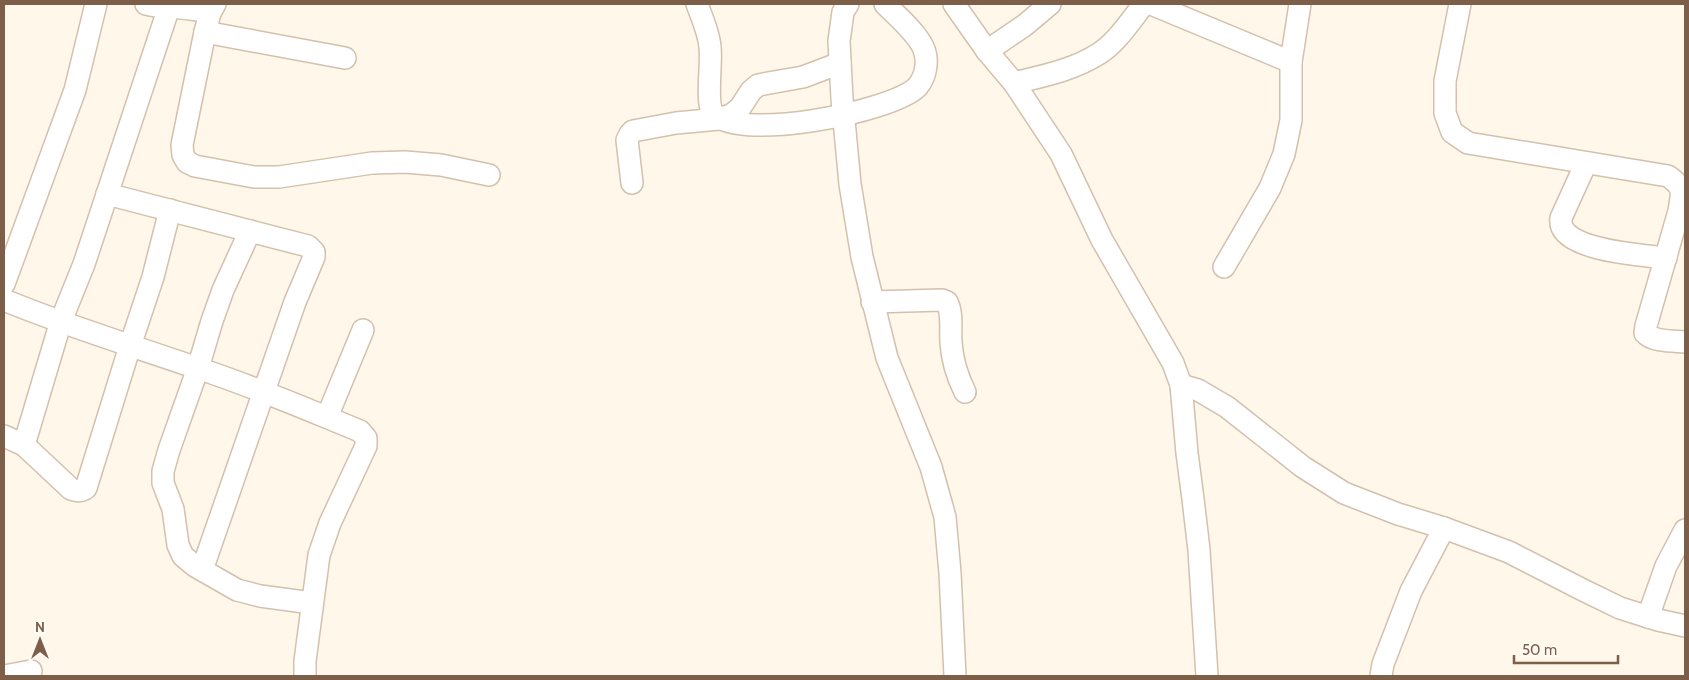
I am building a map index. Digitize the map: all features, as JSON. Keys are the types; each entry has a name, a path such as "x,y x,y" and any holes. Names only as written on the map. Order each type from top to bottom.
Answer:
{"street":[{"path":"4,284 75,90 96,4"},
{"path":"146,4 185,7 345,58"},
{"path":"697,4 710,46 710,102 712,112 719,119 762,126 797,123 844,115 880,106 902,97 917,87 925,76 926,60 923,47 886,4"},
{"path":"848,4 843,12 839,41 850,184 862,257 887,358 931,467 945,517 955,676"},
{"path":"954,4 987,51 1014,83 1062,154 1102,240 1173,363 1181,385 1199,550 1207,676"},
{"path":"987,51 1025,25 1050,4"},
{"path":"1014,83 1069,69 1101,52 1123,31 1144,4"},
{"path":"1151,4 1291,62"},
{"path":"1224,267 1270,188 1284,154 1291,120 1291,62 1300,4"},
{"path":"1460,4 1445,81 1445,113 1452,132 1468,143 1668,176 1679,184 1682,194 1645,333 1648,337 1685,342"},
{"path":"24,445 61,321 84,264 170,5"},
{"path":"210,16 182,145 183,155 187,162 194,166 254,177 279,177 372,163 405,162 441,165 489,175"},
{"path":"632,183 628,140 633,130 719,119 731,115 740,108 751,91 758,85 803,77 840,63"},
{"path":"1586,163 1561,218 1562,228 1572,237 1590,246 1611,252 1666,258"},
{"path":"107,194 308,246 314,252 314,257 295,302 202,570"},
{"path":"4,436 24,445 71,489 77,492 86,488 153,277 170,210"},
{"path":"250,231 212,321 198,368 169,450 163,471 163,482 173,509 178,545 183,556 202,570 237,590 260,596 312,603"},
{"path":"4,300 264,392 360,431 366,438 366,446 330,523 319,555 305,661 305,676"},
{"path":"872,302 942,300 947,302 950,312 953,362 965,392"},
{"path":"327,417 363,330"},
{"path":"1181,385 1198,390 1227,407 1303,467 1344,493 1398,514 1444,528 1509,552 1620,608 1685,626"},
{"path":"1381,676 1383,664 1411,591 1444,528"},
{"path":"1648,617 1666,566 1685,530"},
{"path":"4,676 30,670"}]}
